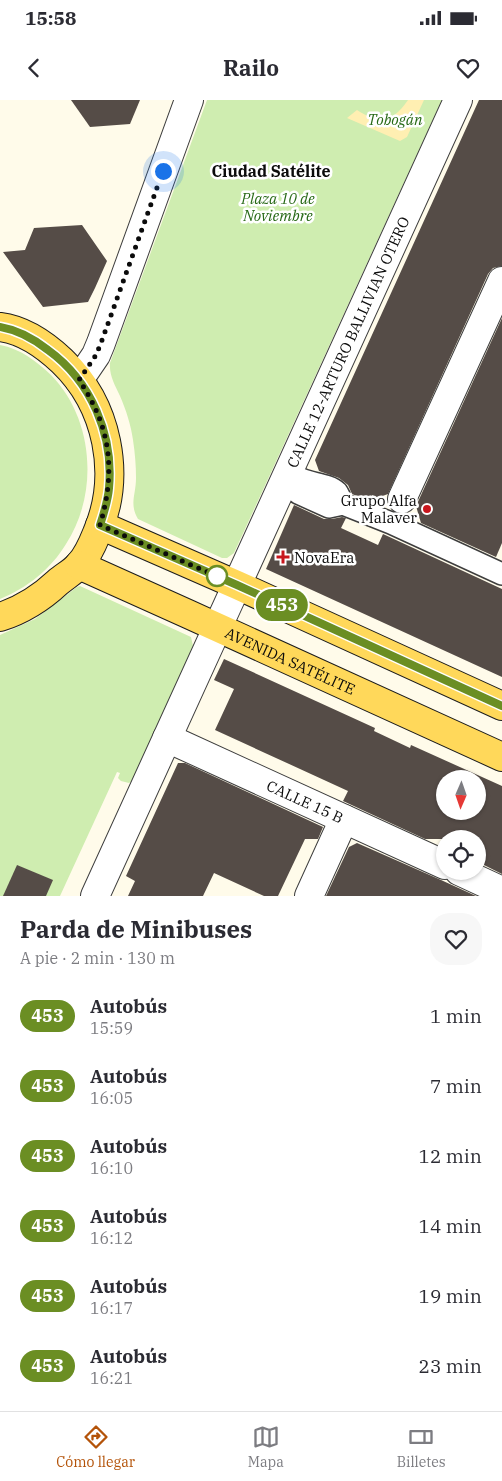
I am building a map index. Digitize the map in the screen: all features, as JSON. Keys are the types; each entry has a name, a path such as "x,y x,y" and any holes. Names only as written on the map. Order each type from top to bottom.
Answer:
{"main road":[{"path":"0,328 23,334 39,343 67,366 79,380 101,421 108,454 109,488 100,525 94,540 79,565 28,605 0,617"},
{"path":"100,525 237,585 502,706"},
{"name":"AVENIDA SATÉLITE","path":"79,565 502,757"}],"street":[{"path":"79,380 96,355 101,343 189,100"},
{"name":"CALLE 12-ARTURO BALLIVIAN OTERO","path":"217,627 458,100"},
{"path":"391,523 502,281"},
{"path":"300,486 316,483 336,492 343,504 391,523 502,574"},
{"path":"95,896 217,627"},
{"name":"CALLE 15 B","path":"167,738 436,861"},
{"path":"309,896 344,819"},
{"path":"478,880 502,891"}],"green space":[{"name":"Plaza 10 de Noviembre","path":"207,100 442,100 234,553 227,558 222,558 138,519 133,504 136,473 130,423 110,372 110,363"},
{"path":"0,345 15,349 34,360 51,375 65,393 76,413 83,434 87,457 87,480 84,502 77,524 60,553 38,577 10,595 0,599"},
{"path":"80,586 191,637 193,646 132,781 129,783 121,781 118,778 120,773 117,772 60,896 0,896 0,635 35,619"}],"sand":[{"path":"408,100 424,100 407,137 400,141 347,118 357,110 373,118 386,119 397,113"}],"building":[{"path":"71,100 140,100 130,124 90,127"},
{"path":"479,100 502,100 502,266 493,268 488,274 388,494 377,498 372,495 373,499 369,501 352,494 348,485 339,478 319,471 315,460"},
{"path":"82,225 107,261 95,288 88,302 43,307 3,252 25,250 34,228"},
{"path":"502,318 502,543 496,557 421,523 416,506"},
{"path":"294,505 324,519 346,518 341,528 378,545 383,534 502,589 502,677 266,569"},
{"path":"224,659 375,728 374,731 410,748 411,745 466,770 436,770 436,820 486,820 486,779 502,786 502,874 486,866 486,830 436,830 436,839 425,839 343,801 348,791 215,730 234,689 214,680"},
{"path":"178,763 185,763 323,827 318,839 305,839 278,896 264,896 214,873 203,896 128,896 135,881 126,876"},
{"path":"357,843 436,878 436,880 441,880 476,896 326,896 349,847"},
{"path":"17,865 53,880 46,896 3,896"}],"bus line":[{"name":"453","path":"0,327 23,334 54,354 79,380 94,405 106,437 110,471 106,505 100,525 237,585 502,706"}],"place":[{"name":"Grupo Alfa Malaver","path":"427,509"},
{"name":"NovaEra","path":"283,557"}],"district":[{"name":"Ciudad Satélite","path":"271,171"}],"route":[{"path":"163,171 101,343 96,355 79,380 94,405 106,437 110,471 109,488 100,525 221,578 217,576"}],"park label":[{"name":"Tobogán","path":"395,119"}]}
